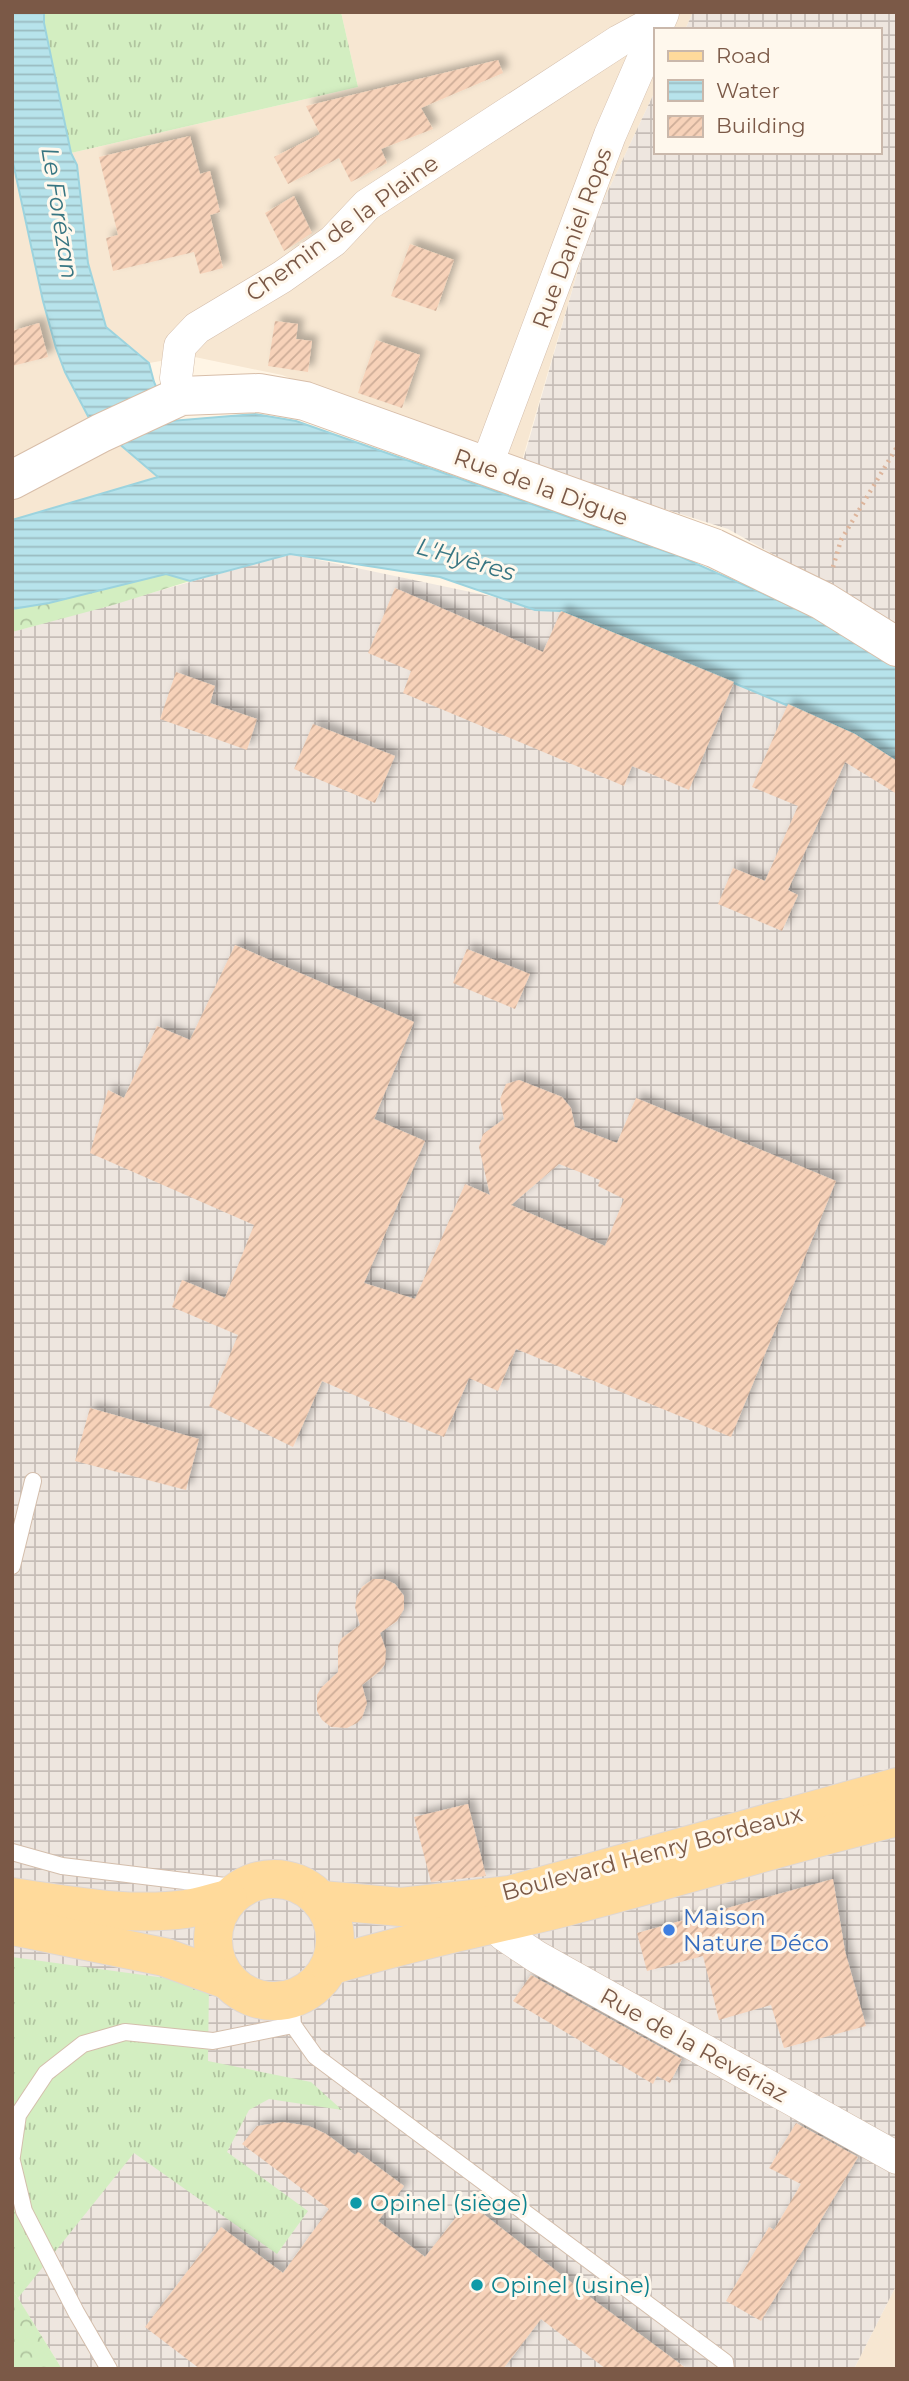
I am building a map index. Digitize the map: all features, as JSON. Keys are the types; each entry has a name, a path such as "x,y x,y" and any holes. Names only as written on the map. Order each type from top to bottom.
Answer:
{"main road":[{"name":"Boulevard Henry Bordeaux","path":"321,1900 401,1907 510,1895 796,1813 897,1787"},
{"name":"Boulevard Henry Bordeaux","path":"330,1966 376,1951 496,1925 666,1881 804,1840 897,1817"},
{"path":"12,1897 101,1910 149,1912 188,1909 235,1893 258,1880 293,1880 308,1888 321,1900 331,1915 335,1949 330,1966 320,1981 307,1992 292,2012 274,2002 256,1999 240,1992 227,1980 218,1964 213,1948 214,1930 219,1913 235,1893"},
{"path":"12,1926 164,1957 227,1980"}],"street":[{"name":"Chemin de la Plaine","path":"174,398 180,346 197,328 282,277 333,241 367,205 661,16"},
{"name":"Rue Daniel Rops","path":"486,467 610,135 654,32"},
{"name":"Rue de la Digue","path":"174,398 259,393 305,401 714,548 823,601 897,647"},
{"path":"12,480 174,398"},
{"name":"Boulevard Henry Bordeaux","path":"496,1925 501,1911 799,1829 897,1787"},
{"name":"Rue de la Revériaz","path":"496,1925 504,1935 537,1957 897,2158"}],"lane":[{"path":"12,1566 33,1481"},
{"path":"12,1852 62,1866 179,1882 235,1893"},
{"path":"109,2369 23,2211 12,2158 18,2116 46,2073 83,2044 125,2032 213,2040 292,2012 315,2056 725,2362 726,2369"}],"path":[{"path":"823,601 841,540 897,447"}],"shaded area":[{"path":"341,12 693,12 686,28 654,28 654,93 585,246 521,464 453,441 282,375 190,356 149,363 106,327 88,263 77,165 71,153 358,87"},
{"path":"693,12 897,12 897,624 728,529 522,464 585,246 654,93 654,154 881,154 881,28 686,28"},
{"path":"12,158 43,301 65,372 89,418 158,477 12,520"},
{"path":"290,554 561,611 851,732 897,762 897,2284 854,2369 62,2369 12,2289 12,632"},
{"path":"897,2284 897,2369 854,2369"}],"green space":[{"path":"44,12 341,12 358,87 71,153"},
{"path":"166,574 190,581 12,632 12,610"},
{"path":"12,1957 209,1984 208,2061 311,2082 342,2110 269,2099 249,2110 227,2152 308,2211 277,2254 134,2153 18,2298 12,2289"},
{"path":"12,2289 18,2298 62,2369 12,2369"}],"water":[{"path":"12,12 44,12 71,153 77,165 88,263 106,327 149,363 171,421 255,414 296,421 679,556 820,619 897,665 897,761 851,732 561,611 535,610 440,577 290,554 190,581 166,574 49,603 12,609 12,520 158,477 89,418 56,348 12,158"}],"building":[{"path":"498,60 503,73 421,108 433,129 381,149 387,163 351,182 339,158 288,184 274,157 320,134 306,106"},
{"path":"190,136 200,174 210,171 220,212 210,215 223,268 200,274 194,252 113,271 106,238 118,235 99,157"},
{"path":"294,196 312,233 284,251 265,213"},
{"path":"410,244 454,260 436,311 391,296"},
{"path":"275,321 298,324 296,339 312,341 308,372 268,366"},
{"path":"39,323 48,357 12,366 12,331"},
{"path":"376,340 420,355 402,408 358,393"},
{"path":"395,588 543,652 561,611 734,682 689,790 632,766 624,786 403,693 411,671 368,653"},
{"path":"176,672 215,686 210,703 257,719 247,750 160,719"},
{"path":"788,704 855,734 897,761 897,794 845,762 788,890 798,895 782,931 718,904 733,868 765,881 798,806 752,787"},
{"path":"313,724 395,756 375,803 294,769"},
{"path":"235,945 414,1022 374,1119 425,1141 364,1283 415,1299 465,1184 490,1195 479,1147 483,1134 504,1119 500,1099 506,1084 519,1080 562,1097 571,1108 575,1127 617,1143 636,1098 836,1181 731,1437 516,1349 498,1391 469,1378 444,1437 369,1406 370,1402 322,1381 293,1447 209,1406 238,1335 172,1307 182,1280 225,1298 254,1225 90,1153 108,1090 124,1098 157,1026 190,1040","holes":["559,1164 600,1180 598,1186 624,1199 605,1246 511,1205"]},
{"path":"467,949 530,974 515,1009 453,983"},
{"path":"90,1408 199,1439 186,1490 75,1461"},
{"path":"373,1579 384,1579 395,1584 404,1596 404,1609 397,1621 380,1633 386,1650 385,1664 362,1685 367,1703 362,1718 347,1728 331,1727 322,1720 317,1711 317,1695 338,1672 338,1646 342,1638 360,1625 355,1607 357,1596 362,1587"},
{"path":"468,1804 486,1876 431,1882 414,1817"},
{"path":"833,1879 845,1951 866,2026 784,2048 771,2005 719,2020 703,1956 647,1971 637,1933"},
{"path":"531,1975 682,2059 670,2083 657,2076 653,2084 513,2001"},
{"path":"283,2122 309,2126 326,2134 355,2155 358,2152 404,2186 378,2221 425,2257 468,2202 687,2369 606,2369 541,2319 503,2369 200,2369 145,2327 221,2227 283,2273 329,2209 242,2144 257,2126"},
{"path":"796,2123 858,2157 761,2321 726,2301 769,2227 774,2230 801,2184 769,2168"}],"place":[{"name":"Maison Nature Déco","path":"669,1930"},
{"name":"Opinel (siège)","path":"356,2203"},
{"name":"Opinel (usine)","path":"477,2285"}],"water label":[{"name":"Le Forézan","path":"60,213"},
{"name":"L'Hyères","path":"466,559"}]}
